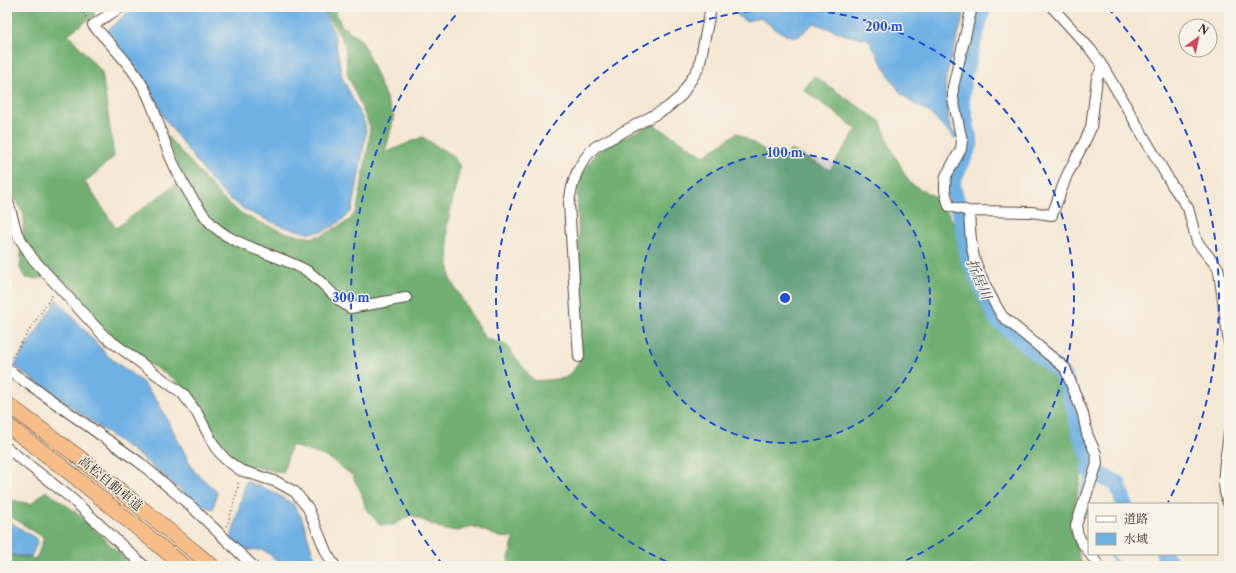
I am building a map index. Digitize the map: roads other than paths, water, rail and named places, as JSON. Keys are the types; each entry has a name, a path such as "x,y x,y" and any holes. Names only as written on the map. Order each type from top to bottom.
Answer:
{"highway":[{"name":"高松自動車道","path":"7,404 80,458 212,566"},
{"name":"高松自動車道","path":"7,425 69,472 184,566"}],"street":[{"path":"121,7 93,25 130,68 145,90 152,104 164,142 178,172 208,221 219,230 252,247 297,265 323,283 350,308 406,298"},
{"path":"579,358 569,204 572,184 583,161 588,153 595,147 667,108 681,96 699,67 711,7"},
{"path":"972,7 953,87 953,99 962,141 961,150 946,176 945,184 950,206 966,210 1031,212 1052,215 1067,175 1091,128 1097,78 1103,67"},
{"path":"1052,7 1091,50 1103,67 1172,185 1188,208 1197,242 1220,272 1229,344"},
{"path":"7,198 17,234 27,251 104,336 183,394 197,413 215,447 226,459 240,470 277,482 295,492 308,508 326,554 335,566"},
{"path":"966,210 975,260 1002,316 1065,368 1083,414 1087,434 1096,454 1095,472 1076,526 1077,534 1088,551"},
{"path":"7,369 139,462 192,507 253,566"},
{"path":"1229,434 1223,482 1225,496 1229,505"},
{"path":"7,448 71,498 144,566"},
{"path":"1091,555 1099,566"}],"water":[{"path":"137,7 323,7 334,34 342,77 365,124 366,133 354,202 352,210 346,217 334,226 323,231 310,233 290,229 269,221 247,211 226,196 206,174 164,118 145,79 106,32 126,14"},
{"path":"745,7 966,7 946,77 945,87 949,124 954,133 957,133 957,138 955,139 928,111 911,102 900,92 889,76 869,40 866,38 849,36 814,23 798,37 786,35 761,18 746,21 741,18 737,15"},
{"path":"57,300 109,357 141,381 157,400 194,471 217,492 213,509 197,504 141,457 14,366"},
{"path":"246,481 271,491 293,504 302,518 313,554 320,566 284,566 264,550 246,550 244,552 231,539"},
{"path":"7,520 38,540 31,557 7,553"}],"waterway":[{"path":"738,7 742,14"},
{"name":"折居川","path":"983,7 963,78 961,100 970,144 953,180 952,186 962,219 969,259 997,319 1059,371 1064,378 1073,402 1081,435 1090,456 1091,463 1089,470 1118,484 1124,503"},
{"path":"1082,499 1081,493 1089,470"},
{"path":"1085,508 1088,517"},
{"path":"1110,555 1119,566"},
{"name":"折居川","path":"1165,555 1172,566"}]}
